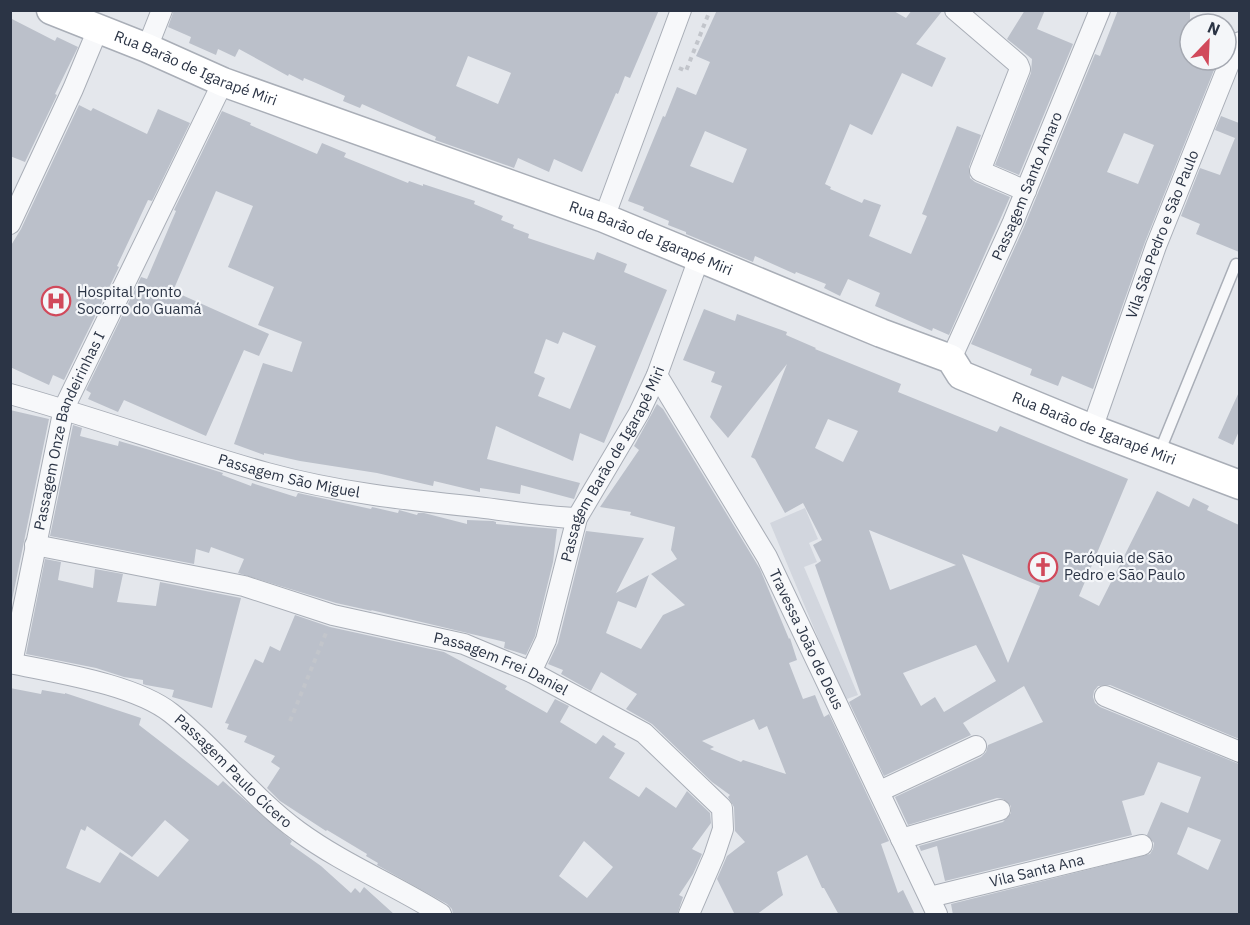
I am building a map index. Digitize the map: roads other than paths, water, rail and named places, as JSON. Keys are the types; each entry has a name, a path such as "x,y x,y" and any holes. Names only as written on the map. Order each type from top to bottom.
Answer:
{"main road":[{"name":"Rua Barão de Igarapé Miri","path":"51,10 147,48 223,82 604,218 881,333 951,359 961,375 1092,429 1239,485"}],"street":[{"path":"147,48 162,10"},
{"path":"604,218 681,10"},
{"path":"955,10 1018,64 1020,69 980,171 1026,191"},
{"name":"Passagem Santo Amaro","path":"951,359 1026,191 1101,10"},
{"path":"10,224 73,89 98,29"},
{"name":"Vila São Pedro e São Paulo","path":"1092,429 1156,246 1239,42"},
{"name":"Passagem Onze Bandeirinhas I","path":"11,663 64,408 223,82"},
{"name":"Passagem Barão de Igarapé Miri","path":"531,672 546,640 577,518 639,413 657,375 699,258"},
{"name":"Travessa João de Deus","path":"657,375 767,557 934,906"},
{"name":"Passagem São Miguel","path":"10,393 64,408 246,467 307,482 392,499 480,507 543,517 577,518"},
{"name":"Passagem Frei Daniel","path":"35,544 244,586 333,615 464,644 531,672 644,734 722,808 723,829 689,915"},
{"name":"Passagem Paulo Cícero","path":"11,663 122,689 170,712 249,788 298,831 441,915"},
{"path":"1105,696 1239,752"},
{"path":"880,791 976,746"},
{"path":"901,839 1000,810"},
{"name":"Vila Santa Ana","path":"934,906 1142,845"}],"lane":[{"path":"1159,454 1236,264"}],"place":[{"name":"Hospital Pronto Socorro do Guamá","path":"56,301"},
{"name":"Paróquia de São Pedro e São Paulo","path":"1043,567"}]}
